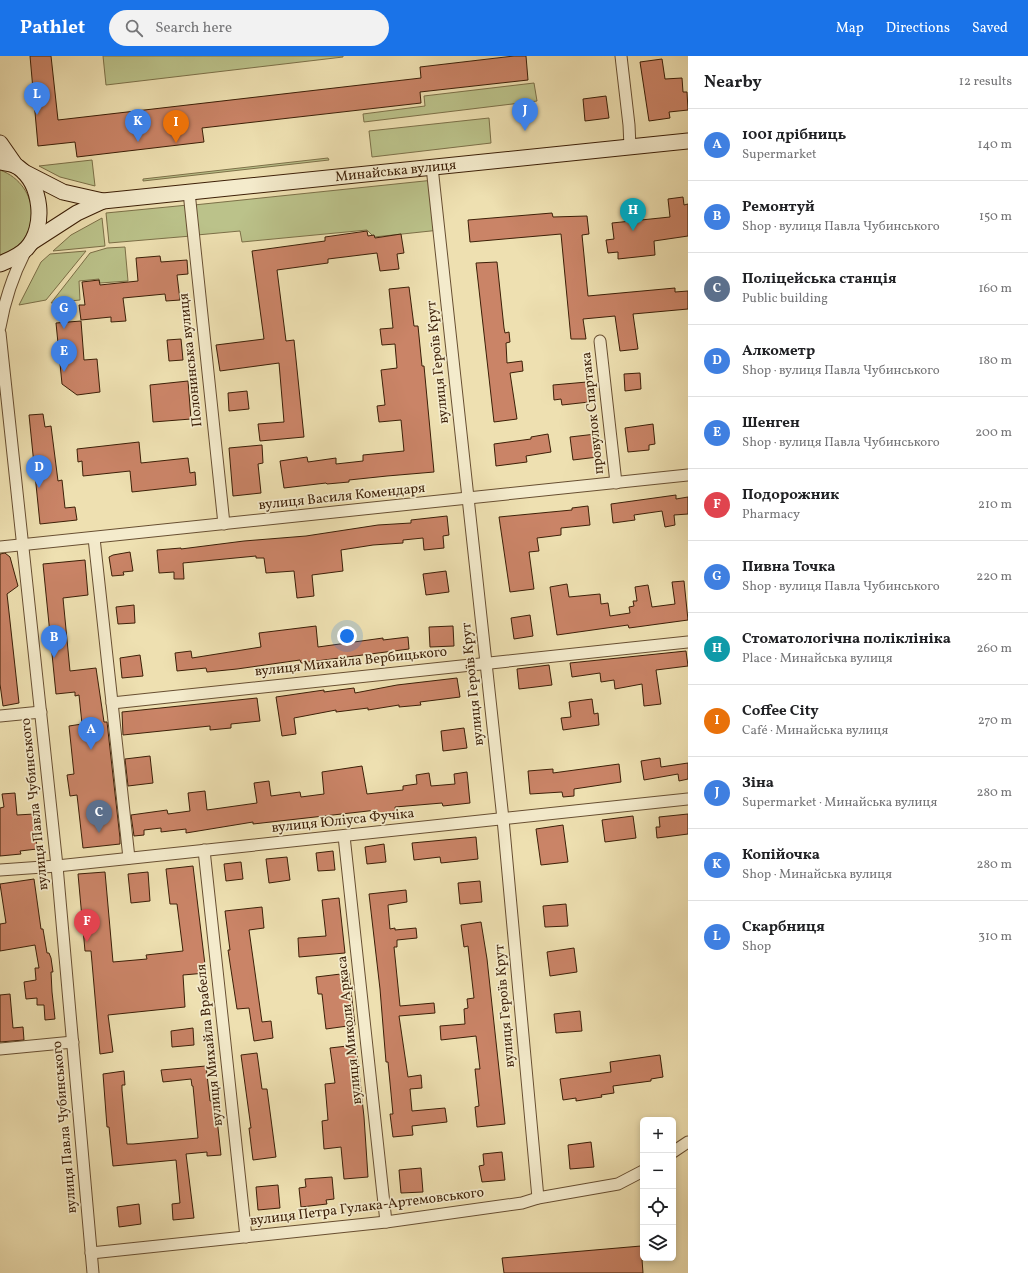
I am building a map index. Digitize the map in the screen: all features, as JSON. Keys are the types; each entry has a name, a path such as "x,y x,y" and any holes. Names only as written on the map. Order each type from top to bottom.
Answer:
{"main road":[{"name":"Минайська вулиця","path":"20,169 63,192 103,201 688,141"},
{"path":"0,143 20,169 37,197 39,220 29,246"},
{"path":"0,162 20,169"},
{"name":"Минайська вулиця","path":"0,264 14,258 71,217 103,201"}],"street":[{"path":"621,56 630,147"},
{"name":"вулиця Героїв Крут","path":"432,167 503,819 538,1198"},
{"name":"Полонинська вулиця","path":"189,192 224,524"},
{"path":"0,327 4,304 10,285 29,246"},
{"name":"вулиця Павла Чубинського","path":"0,333 57,866 92,1273"},
{"name":"провулок Спартака","path":"600,341 616,483"},
{"name":"вулиця Василя Комендаря","path":"0,547 688,475"},
{"path":"94,538 129,858"},
{"name":"вулиця Михайла Вербицького","path":"112,703 688,642"},
{"path":"0,716 41,712"},
{"name":"вулиця Юліуса Фучіка","path":"0,870 57,866 688,799"},
{"name":"вулиця Миколи Аркаса","path":"344,836 386,1222"},
{"name":"вулиця Михайла Врабеля","path":"204,850 246,1237"},
{"path":"0,1050 73,1042"},
{"path":"676,1150 688,1142"},
{"name":"вулиця Петра Гулака-Артемовського","path":"91,1253 386,1222 522,1203 538,1198 618,1184 640,1173"}],"green space":[{"path":"103,56 343,56 343,57 106,85"},
{"path":"534,83 537,101 364,122 363,114 425,106 424,96"},
{"path":"489,118 491,143 372,157 369,131"},
{"path":"328,158 329,160 143,181 143,179"},
{"path":"92,160 95,186 60,177 39,166"},
{"path":"0,170 14,177 23,188 30,200 32,213 30,226 24,238 14,248 0,255"},
{"path":"434,180 440,230 374,237 367,230 242,242 240,231 197,235 194,205"},
{"path":"188,205 191,236 109,243 106,213"},
{"path":"102,218 105,246 53,251 71,235"},
{"path":"125,247 128,281 100,283 99,279 79,281 80,300 51,303 90,253 107,248"},
{"path":"86,251 46,300 19,305 41,262 50,254"}],"building":[{"path":"30,56 51,56 58,120 421,78 420,67 514,56 526,56 528,80 420,92 421,103 202,128 204,142 77,157 75,142 38,146"},
{"path":"662,59 665,79 682,78 683,92 687,92 688,110 669,112 670,118 649,121 640,62"},
{"path":"606,96 609,118 585,121 583,99"},
{"path":"683,197 684,205 688,204 688,236 654,241 655,255 618,259 618,252 608,253 606,240 614,239 612,223 670,217 668,199"},
{"path":"552,213 553,217 587,216 589,234 582,235 588,296 675,288 675,292 688,291 688,309 633,314 638,349 620,351 615,316 583,319 586,339 571,339 561,234 470,242 468,220"},
{"path":"367,231 368,236 374,235 375,238 401,234 404,253 397,254 399,269 380,271 377,253 328,259 328,263 277,270 286,341 294,340 304,437 260,441 258,424 284,422 279,363 220,371 216,345 264,339 252,251 325,241 325,237"},
{"path":"160,256 161,262 187,260 188,274 177,275 180,300 166,301 165,294 123,298 126,321 111,322 111,317 81,320 79,305 85,305 82,282 99,280 100,285 138,281 136,258"},
{"path":"497,262 504,328 505,333 509,332 510,342 506,343 507,363 522,361 523,371 510,373 517,419 494,422 476,263"},
{"path":"409,287 414,326 418,326 422,366 424,366 434,472 284,488 280,461 307,457 308,462 336,458 336,464 363,461 363,455 404,451 401,420 379,422 377,406 385,405 381,370 397,368 395,344 382,345 380,329 393,328 389,289"},
{"path":"81,321 84,360 97,359 100,392 77,395 62,384 56,323"},
{"path":"181,339 183,360 169,361 167,340"},
{"path":"640,373 641,389 625,391 624,374"},
{"path":"188,381 191,419 153,422 150,385"},
{"path":"587,382 589,402 562,405 561,399 554,400 553,385"},
{"path":"247,391 249,409 229,411 228,393"},
{"path":"43,414 45,427 51,426 58,481 62,480 65,508 75,507 77,520 40,524 29,415"},
{"path":"653,424 655,444 649,445 649,450 628,452 625,428"},
{"path":"548,434 551,452 526,456 527,462 496,466 494,444 531,439 531,437"},
{"path":"596,434 598,457 573,460 570,437"},
{"path":"139,442 141,463 188,458 190,473 195,472 196,485 132,492 130,471 83,476 82,461 78,462 77,449"},
{"path":"262,445 263,463 258,464 261,493 233,496 229,448"},
{"path":"676,495 676,499 688,497 688,514 674,515 675,525 665,527 662,511 634,515 635,520 613,523 611,504"},
{"path":"588,506 590,525 561,528 561,535 537,538 539,551 529,552 534,589 510,592 499,517 572,510 572,508"},
{"path":"447,516 449,535 443,536 444,548 424,550 423,538 403,540 403,543 373,545 341,550 343,571 312,575 314,596 297,598 294,571 266,573 264,558 256,558 256,556 183,563 184,579 174,579 174,572 159,573 157,550 181,549 244,541 306,536 378,525 411,523 411,520"},
{"path":"130,552 133,571 123,572 124,575 112,576 109,557"},
{"path":"5,553 10,557 18,586 7,594 19,703 3,706 0,684 0,554"},
{"path":"85,560 88,595 63,598 70,671 96,668 104,722 107,722 120,844 83,848 77,795 70,796 67,775 74,774 69,726 82,724 79,695 75,696 75,692 56,694 43,564"},
{"path":"446,571 449,592 426,595 423,574"},
{"path":"684,581 688,620 629,628 628,625 557,635 550,587 567,584 569,597 600,594 601,604 608,603 610,616 630,613 629,607 634,606 633,601 637,601 635,587 648,585 652,607 675,604 672,582"},
{"path":"134,605 135,623 118,624 116,607"},
{"path":"530,615 533,636 514,639 511,618"},
{"path":"316,626 318,647 383,638 383,640 408,637 409,649 301,663 300,660 207,672 206,668 177,671 175,653 191,651 192,658 261,647 259,633"},
{"path":"453,626 454,646 430,647 429,627"},
{"path":"686,651 688,666 656,670 661,704 644,706 642,684 615,689 614,680 601,682 600,673 572,677 570,663"},
{"path":"140,655 143,676 122,678 120,658"},
{"path":"549,665 552,685 519,689 517,669"},
{"path":"457,678 460,697 420,702 421,705 399,707 399,705 368,710 368,708 336,712 336,710 294,718 296,734 282,736 276,697 324,690 324,692 354,688 355,693 397,685"},
{"path":"257,698 260,721 231,724 231,728 210,730 210,726 123,735 122,712"},
{"path":"592,699 594,714 598,713 599,725 563,730 561,718 571,717 569,702"},
{"path":"464,728 467,748 443,751 441,731"},
{"path":"150,756 153,783 128,786 125,759"},
{"path":"660,758 661,767 688,763 688,779 679,781 678,774 644,780 641,761"},
{"path":"619,764 621,782 574,789 574,796 563,797 562,792 530,794 528,771 553,769 553,773"},
{"path":"362,766 367,794 403,790 403,786 417,784 416,775 429,773 431,786 455,784 454,774 467,772 470,803 443,806 442,803 395,807 396,813 377,815 377,810 253,824 253,822 186,833 186,829 161,832 161,828 144,830 144,835 134,836 131,815 167,810 168,814 190,811 188,793 205,791 207,810 257,803 254,783 269,781 271,796 300,792 301,797 324,794 322,772"},
{"path":"15,793 17,815 34,814 37,849 20,851 21,854 0,856 0,808 4,807 2,794"},
{"path":"688,814 688,834 657,838 656,827 660,827 659,817"},
{"path":"633,816 636,838 605,842 602,820"},
{"path":"563,825 568,862 541,865 536,829"},
{"path":"476,837 478,859 441,863 440,857 414,860 412,843"},
{"path":"384,844 386,862 367,864 365,847"},
{"path":"333,851 335,870 318,871 316,853"},
{"path":"287,857 290,880 269,883 266,859"},
{"path":"241,862 243,879 226,881 224,864"},
{"path":"193,866 206,973 183,975 185,1007 108,1015 113,1052 100,1054 91,951 85,951 78,874 105,872 113,962 147,959 146,955 183,951 177,904 170,904 166,869"},
{"path":"148,872 150,901 131,903 128,874"},
{"path":"34,879 41,929 43,929 47,953 49,953 51,958 53,972 51,972 52,992 55,1019 45,1020 44,1005 37,1005 37,998 26,999 24,982 36,980 35,968 39,968 35,945 0,951 0,924 6,923 0,884"},
{"path":"480,881 482,902 460,904 458,883"},
{"path":"406,890 407,902 388,905 390,929 416,928 417,938 397,940 397,947 394,947 400,1006 434,1003 435,1013 399,1016 408,1077 421,1075 422,1088 410,1089 412,1111 445,1108 447,1122 412,1126 413,1135 393,1137 390,1114 393,1114 388,1062 386,1062 380,989 369,894"},
{"path":"339,898 345,953 299,957 298,938 326,936 322,900"},
{"path":"566,904 568,926 545,927 543,906"},
{"path":"262,907 264,928 249,930 262,1022 271,1021 273,1038 254,1041 249,1008 237,1009 228,950 230,950 225,911"},
{"path":"481,922 487,959 505,1124 477,1127 475,1107 479,1106 475,1069 480,1069 476,1036 441,1040 440,1026 465,1024 464,1009 468,1008 467,999 474,998 468,946 464,947 461,925"},
{"path":"574,948 577,972 550,976 547,952"},
{"path":"349,973 355,1025 326,1029 322,994 318,994 316,977"},
{"path":"10,994 13,1028 23,1027 24,1040 0,1042 0,995"},
{"path":"580,1011 582,1031 556,1033 554,1014"},
{"path":"193,1028 194,1045 172,1047 171,1031"},
{"path":"356,1045 364,1117 368,1177 344,1179 341,1147 324,1149 322,1121 328,1120 325,1084 335,1083 330,1048"},
{"path":"257,1053 262,1089 267,1089 276,1157 253,1160 249,1128 251,1128 241,1055"},
{"path":"660,1055 663,1077 651,1079 651,1081 613,1086 614,1093 601,1095 602,1097 576,1101 576,1098 563,1100 560,1079 611,1072 610,1062"},
{"path":"206,1066 210,1101 215,1101 221,1155 207,1156 207,1152 186,1154 194,1218 173,1220 172,1204 180,1203 176,1160 113,1166 109,1127 107,1127 103,1074 124,1071 125,1085 122,1085 122,1090 127,1144 133,1144 198,1138 191,1079 163,1082 161,1070"},
{"path":"591,1142 594,1167 570,1169 568,1145"},
{"path":"502,1152 505,1180 482,1182 479,1166 484,1165 483,1154"},
{"path":"421,1168 423,1192 401,1193 399,1170"},
{"path":"332,1177 334,1199 326,1200 327,1204 301,1207 299,1188 306,1187 305,1179"},
{"path":"278,1185 280,1208 258,1210 256,1187"},
{"path":"139,1204 141,1224 119,1227 117,1207"},
{"path":"640,1246 640,1261 642,1261 643,1273 504,1273 502,1258"}],"place":[{"name":"Скарбниця","path":"37,115"},
{"name":"Зіна","path":"525,131"},
{"name":"Копійочка","path":"138,142"},
{"name":"Coffee City","path":"176,143"},
{"name":"Стоматологічна поліклініка","path":"633,231"},
{"name":"Пивна Точка","path":"64,329"},
{"name":"Шенген","path":"64,372"},
{"name":"Алкометр","path":"39,488"},
{"name":"Ремонтуй","path":"54,658"},
{"name":"1001 дрібниць","path":"91,750"},
{"name":"Поліцейська станція","path":"99,833"},
{"name":"Подорожник","path":"87,942"}]}
